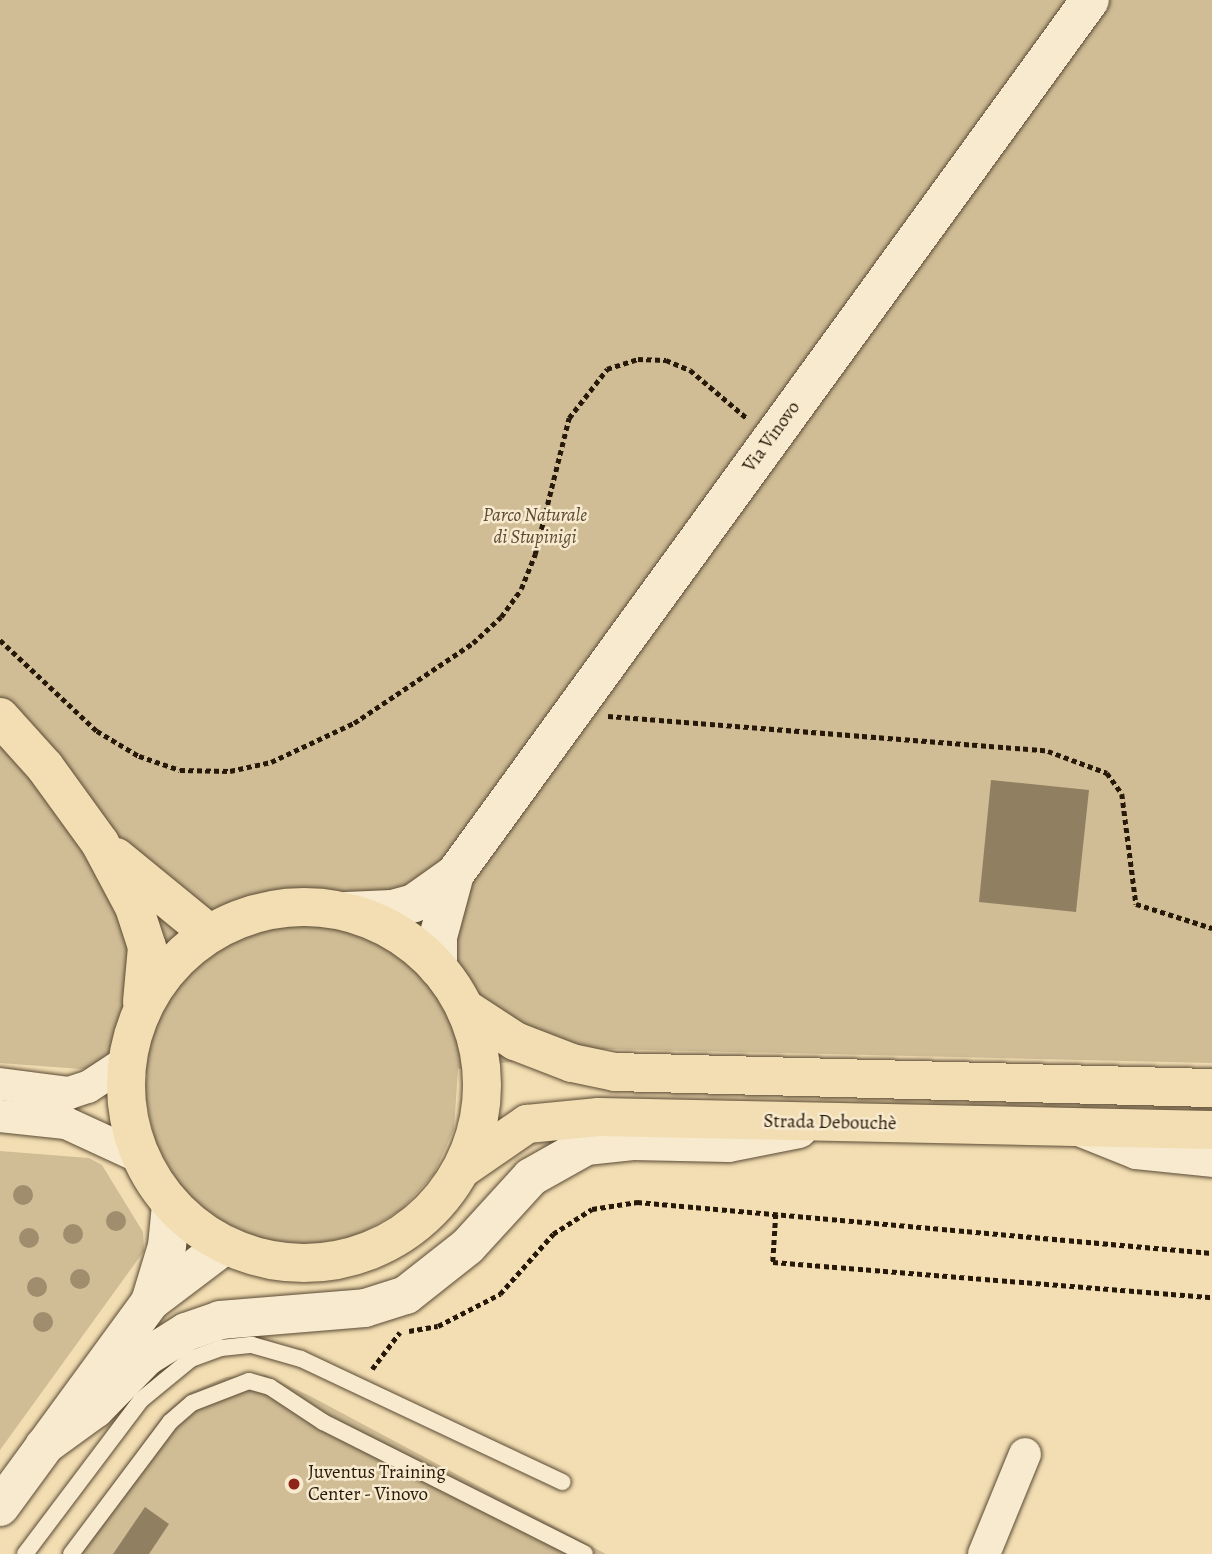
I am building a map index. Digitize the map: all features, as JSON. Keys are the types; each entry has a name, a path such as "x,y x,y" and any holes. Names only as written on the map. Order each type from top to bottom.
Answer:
{"main road":[{"name":"Via Vinovo","path":"346,911 392,909 414,903 455,874 569,713 1090,0"},
{"path":"0,716 44,767 100,843 134,907 147,947 148,982 138,1017 126,1062 127,1111 140,1157 172,1205 224,1246 277,1263 332,1262 372,1250 430,1213 463,1168 477,1130 483,1089 479,1048 466,1009 438,968 397,932 346,911 299,906 253,914 209,933 167,970 138,1017"},
{"path":"100,843 209,933"},
{"name":"Via Vinovo","path":"438,968 439,937 455,874"},
{"path":"466,1009 515,1041 572,1063 615,1072 1212,1088"},
{"name":"Strada Debouchè","path":"463,1168 527,1124 599,1117 1212,1130"},
{"path":"44,1446 95,1409 146,1357 186,1332 220,1320 365,1308 406,1295 468,1246 531,1177 586,1146 633,1141 728,1143 828,1123"},
{"path":"150,1302 167,1246 172,1205"},
{"path":"0,1507 150,1302 224,1246"}],"street":[{"path":"0,1084 69,1093 88,1087 126,1062"},
{"path":"0,1116 66,1123 140,1157"},
{"path":"1067,1126 1136,1153 1212,1161"},
{"path":"984,1554 1025,1454"}],"lane":[{"path":"25,1554 141,1400 191,1359 222,1348 252,1345 361,1384 562,1482"},
{"path":"71,1554 170,1422 192,1403 249,1381 270,1387 323,1422 585,1554"}],"path":[{"path":"0,640 97,731 139,756 180,770 230,771 271,762 354,723 473,643 501,617 521,589 535,554 569,418 607,369 638,359 666,360 690,370 771,438"},
{"path":"569,713 1048,751 1107,773 1122,794 1136,904 1212,928"},
{"path":"361,1384 398,1332 438,1326 500,1294 553,1234 592,1209 637,1202 1212,1253"},
{"path":"776,1214 773,1262 1212,1297"}],"green space":[{"name":"Parco Naturale di Stupinigi","path":"0,0 1212,0 1212,1063 605,1049 458,1069 454,1129 434,1174 401,1210 358,1235 310,1245 261,1239 216,1219 179,1185 155,1142 145,1094 147,1074 0,1063"},
{"path":"0,1151 89,1158 102,1165 143,1232 144,1251 0,1450"},
{"name":"Juventus Training Center - Vinovo","path":"265,1375 310,1396 606,1554 61,1554 165,1413 189,1393 226,1377"}],"building":[{"path":"991,780 1089,790 1076,912 979,902"},
{"path":"145,1507 169,1524 149,1554 113,1554"}],"place":[{"name":"Juventus Training Center - Vinovo","path":"294,1484"}]}
